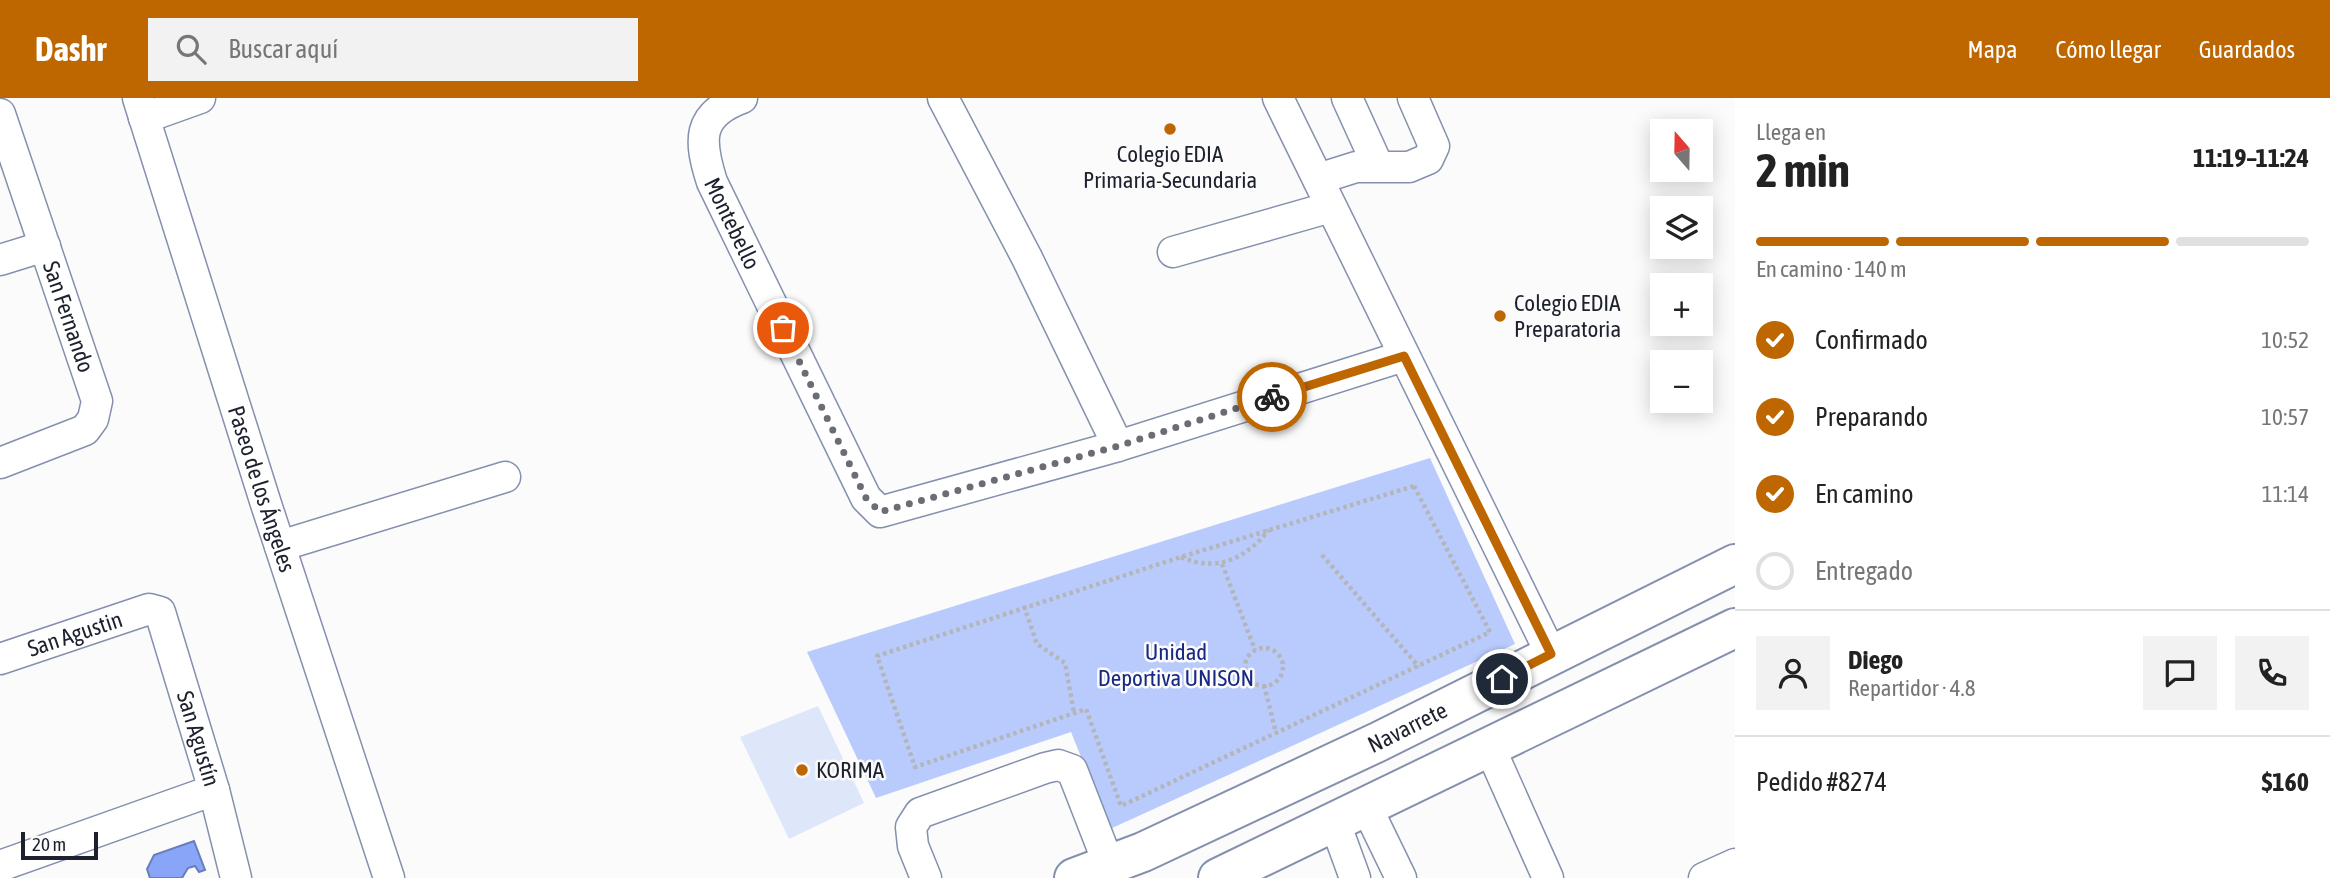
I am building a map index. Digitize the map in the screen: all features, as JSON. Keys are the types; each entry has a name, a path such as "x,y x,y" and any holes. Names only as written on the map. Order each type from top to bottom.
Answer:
{"main road":[{"name":"Navarrete","path":"1073,878 1109,865 1378,742 1735,564"},
{"path":"1218,878 1404,791 1735,628"},
{"path":"1378,742 1404,791"}],"street":[{"path":"141,108 200,98"},
{"name":"Montebello","path":"742,98 730,102 709,118 703,136 704,156 712,182 866,498 880,512 1118,446 1404,356"},
{"path":"943,98 1027,258 1118,446"},
{"path":"1278,98 1551,654"},
{"path":"1347,98 1378,166"},
{"path":"1318,179 1356,167 1409,167 1420,164 1432,155 1430,134 1413,98"},
{"name":"Paseo de los Ángeles","path":"141,108 280,547 389,878"},
{"name":"San Fernando","path":"0,114 97,401 93,419 85,430 0,463"},
{"path":"1173,252 1331,207"},
{"path":"0,260 46,246"},
{"path":"280,547 505,477"},
{"name":"San Agustin","path":"0,659 149,609"},
{"name":"San Agustín","path":"149,609 158,610 164,617 214,790 236,878"},
{"path":"1490,748 1548,878"},
{"path":"926,878 913,846 911,827 920,813 1003,781 1058,765 1072,770 1109,865"},
{"path":"0,866 214,790"},
{"path":"1351,816 1355,878"},
{"path":"1351,816 1401,878"},
{"path":"1704,878 1735,864"}],"path":[{"path":"1414,486 1490,632 1121,806 1086,709 915,767 877,656 1024,606 1270,529 1414,486"},
{"path":"1181,556 1194,563 1222,564 1253,549 1270,529"},
{"path":"1322,555 1419,667"},
{"path":"1222,564 1255,650"},
{"path":"1024,606 1037,644 1065,663 1074,713"},
{"path":"1267,648 1281,659 1280,677 1264,685 1252,681 1246,671 1247,659 1255,650 1267,648"},
{"path":"1264,685 1276,733"}],"green space":[{"name":"Unidad Deportiva UNISON","path":"1430,458 1515,644 1110,829 1071,732 876,798 807,652"}],"water":[{"path":"194,841 205,870 199,872 195,866 188,868 182,878 150,878 147,869 154,855"}],"building":[{"name":"KORIMA","path":"818,706 864,803 789,839 740,737"}],"way so far":[{"path":"783,328 866,498 880,512 1118,446 1272,397"}],"place":[{"name":"Colegio EDIA Primaria-Secundaria","path":"1170,129"},
{"name":"Colegio EDIA Preparatoria","path":"1500,316"},
{"name":"KORIMA","path":"802,770"}],"route":[{"path":"1272,397 1404,356 1551,654 1502,679"}]}
